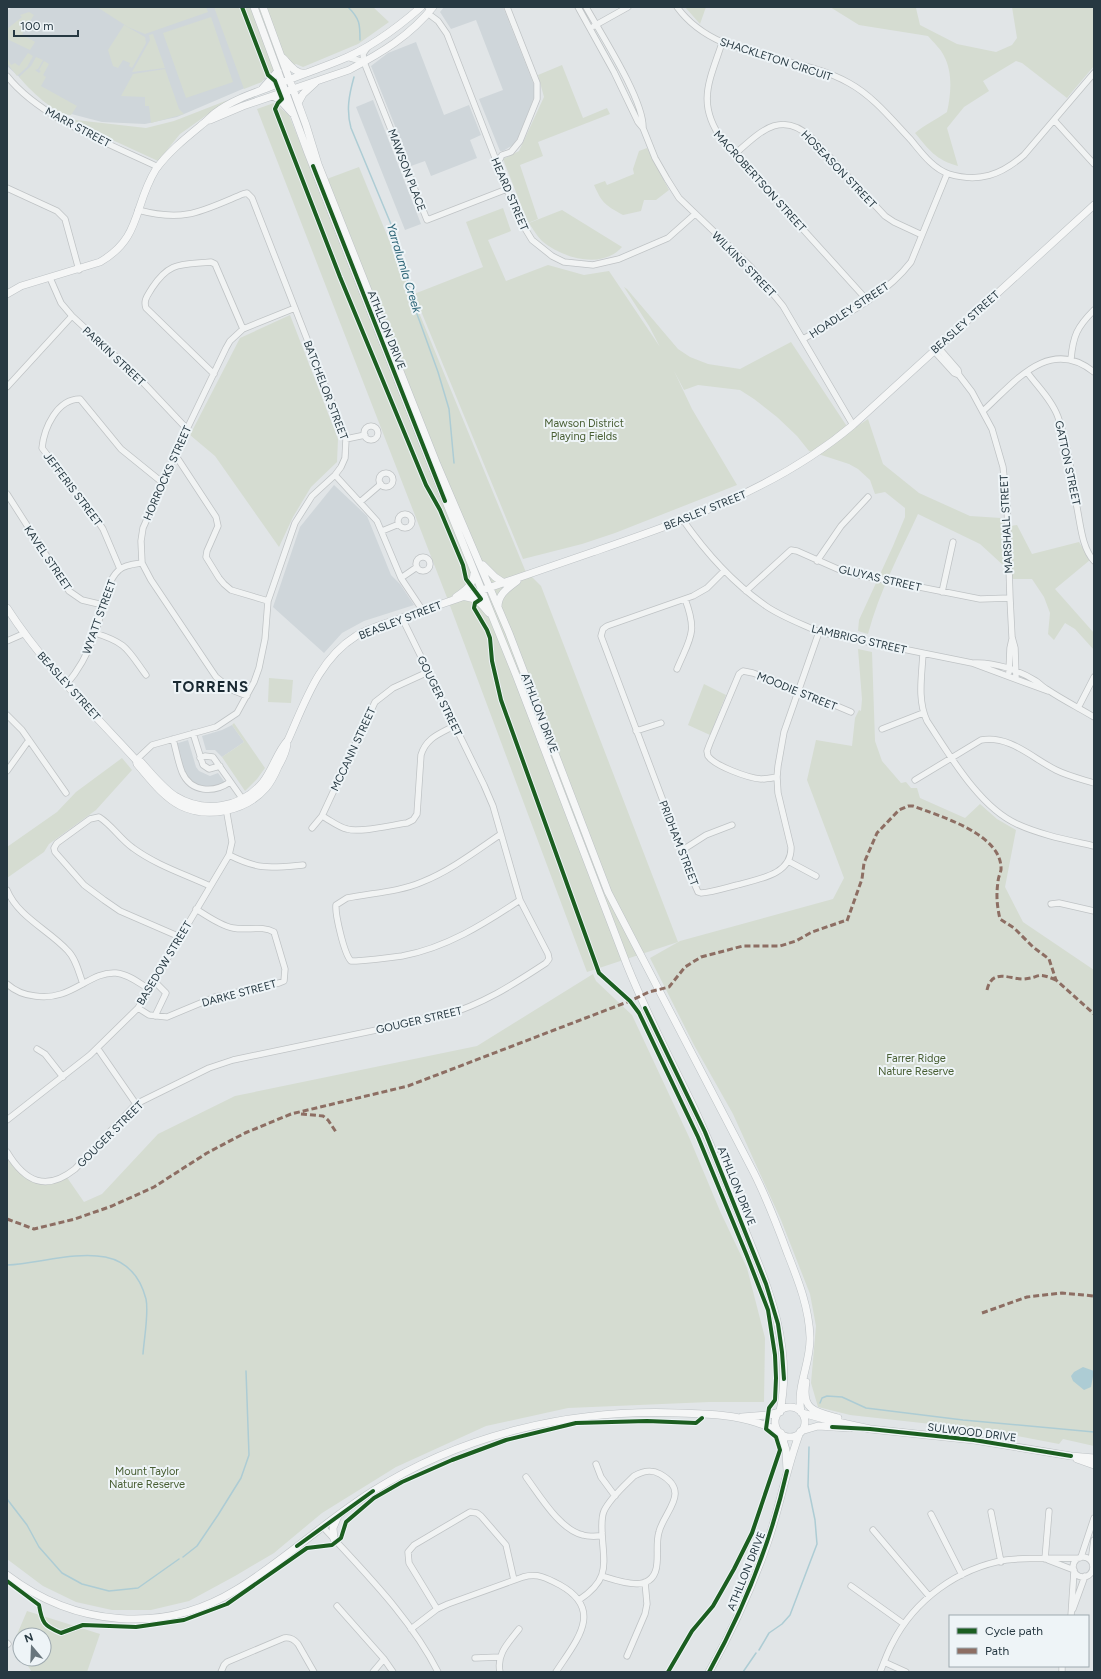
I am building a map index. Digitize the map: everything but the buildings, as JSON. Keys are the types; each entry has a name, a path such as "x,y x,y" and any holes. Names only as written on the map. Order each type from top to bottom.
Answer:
{"main road":[{"name":"ATHLLON DRIVE","path":"254,7 294,116 494,620 635,986 705,1132 768,1288 778,1324 782,1352 783,1385 780,1412"},
{"name":"ATHLLON DRIVE","path":"263,7 323,174 436,462 498,607 613,902 765,1197 806,1305 810,1341 805,1372 800,1390 802,1412"},
{"path":"7,294 21,286 79,270 111,256 121,247 132,230 138,210 150,181 158,167 183,140 215,112 254,93 347,57 369,46 397,28 419,9"},
{"path":"204,122 242,106 349,70 400,40 430,9"},
{"path":"281,56 296,71 302,74 310,72"},
{"path":"254,93 266,85 278,71"},
{"path":"298,103 303,94 318,81"},
{"path":"273,96 280,100 294,116"},
{"name":"BEASLEY STREET","path":"7,608 23,634 66,685 136,760 137,764 163,793 177,803 188,808 206,812 226,808 258,796 271,782 287,748 288,740 320,671 331,656 356,636 447,602 684,520 744,495 774,480 825,448 853,425 1094,205"},
{"path":"477,555 486,569 504,583"},
{"path":"447,602 467,589 474,577 474,572"},
{"path":"498,607 498,601 501,595 516,581 528,575"},
{"path":"465,597 472,598 480,602 494,620"},
{"path":"805,1372 807,1378 806,1399 811,1409 857,1423 862,1427"},
{"path":"7,1575 27,1589 49,1600 86,1614 123,1620 160,1618 208,1605 227,1596 253,1579 339,1514 373,1491 422,1464 473,1442 515,1430 574,1418 630,1412 691,1413 735,1417 768,1415 791,1407 797,1408 802,1412 805,1423 801,1432 793,1436 787,1436 758,1423 735,1417"},
{"path":"780,1412 776,1422 777,1428 781,1433"},
{"name":"SULWOOD DRIVE","path":"802,1412 824,1419 870,1429"},
{"name":"SULWOOD DRIVE","path":"801,1432 818,1426 870,1429 980,1441 1071,1456 1094,1458"},
{"name":"ATHLLON DRIVE","path":"709,1672 744,1604 767,1544 787,1471 801,1432"},
{"name":"ATHLLON DRIVE","path":"781,1433 786,1450 787,1471"},
{"name":"SULWOOD DRIVE","path":"1071,1456 1080,1461 1094,1465"},
{"path":"334,1539 334,1525 339,1514"}],"street":[{"path":"492,151 502,155 511,152 520,141 537,99 538,91 537,83 507,7"},
{"name":"WILKINS STREET","path":"578,7 617,77 638,122 643,128 655,158 679,198 751,267 770,289 783,306 853,425"},
{"name":"WILKINS STREET","path":"586,7 632,90 643,120 643,128"},
{"path":"590,28 628,7"},
{"name":"SHACKLETON CIRCUIT","path":"677,7 700,31 722,43 811,68 849,83 884,111 928,160 947,174 975,178 988,177 1013,165 1024,156 1094,73"},
{"path":"419,9 430,9"},
{"name":"HEARD STREET","path":"430,9 437,16 438,21 447,34 518,217 532,240 552,256 564,262 580,265 593,266 607,263 660,242 674,233 695,214"},
{"name":"MACROBERTSON STREET","path":"722,43 707,86 706,100 713,128 723,141 867,300"},
{"path":"347,57 364,62 363,54 369,46"},
{"name":"MAWSON PLACE","path":"364,62 427,220 507,189"},
{"name":"MARR STREET","path":"7,76 24,94 40,107 66,122 158,167"},
{"path":"1054,120 1094,164"},
{"name":"HOSEASON STREET","path":"735,154 761,131 772,126 793,125 803,130 812,138 885,216 894,222 922,235"},
{"path":"497,165 502,155"},
{"name":"HOADLEY STREET","path":"803,339 881,292 902,273 911,262 947,174"},
{"path":"7,188 57,211 65,219 79,270"},
{"name":"BATCHELOR STREET","path":"136,760 152,745 216,727 232,718 237,713 254,682 259,668 265,639 268,601 299,514 312,496 335,475 341,467 345,458 346,439 252,198 247,193 188,214 174,215 138,210"},
{"path":"214,374 146,308 144,304 145,298 164,272 170,268 178,265 211,262 215,264 243,329"},
{"name":"PARKIN STREET","path":"50,278 57,296 72,316 137,376 187,429"},
{"name":"HORROCKS STREET","path":"247,696 232,690 216,677 151,580 142,563 141,541 143,528 187,429 228,345 243,329 295,308"},
{"path":"1071,359 1072,344 1078,328 1094,310"},
{"path":"7,387 72,316"},
{"name":"MARSHALL STREET","path":"936,349 954,373 959,375 972,392 983,411 992,429 1003,467 1012,636 1015,648 1016,678"},
{"path":"983,411 1035,365 1049,360 1057,358 1071,359 1086,365 1094,372"},
{"name":"GATTON STREET","path":"1027,372 1058,416 1065,443 1083,536 1090,557 1094,561"},
{"name":"JEFFERIS STREET","path":"120,569 103,529 42,448 43,440 50,420 54,414 68,402 73,399 80,399 122,449 163,483"},
{"path":"346,439 365,434"},
{"path":"176,456 216,517 218,526 207,551 206,557 219,578 231,590 268,601"},
{"path":"335,475 377,521 401,578 422,611"},
{"path":"360,502 381,484"},
{"name":"KAVEL STREET","path":"7,494 68,591 82,600 104,605"},
{"path":"817,561 841,526 868,497"},
{"name":"LAMBRIGG STREET","path":"684,520 700,544 704,546 724,571 746,591 777,612 819,632 972,663 982,668 1016,672 1035,680 1048,690 1094,717"},
{"path":"382,531 399,524"},
{"path":"942,592 953,542"},
{"name":"GLUYAS STREET","path":"746,591 791,550 797,551 817,561 854,574 980,599 1010,598"},
{"name":"WYATT STREET","path":"66,685 77,673 95,633 111,581 120,569 142,563"},
{"path":"401,578 417,567"},
{"name":"PRIDHAM STREET","path":"724,571 706,588 685,599 606,626 601,632 602,643 696,888 701,893 770,876 783,867 788,861"},
{"path":"677,669 693,628 692,616 685,599"},
{"name":"GOUGER STREET","path":"7,1152 14,1164 30,1178 53,1182 66,1176 75,1169 136,1104 208,1068 233,1060 462,1011 487,999 546,963 548,954 520,900 493,806 402,618"},
{"path":"816,876 788,861 791,854 791,847 781,808 777,777 781,744 819,632"},
{"path":"95,633 114,639 122,644 146,675"},
{"path":"7,641 23,634"},
{"name":"MARSHALL STREET","path":"1009,672 1012,636"},
{"path":"923,653 921,693 923,713 952,758 985,802 1008,819 1037,831 1094,846"},
{"name":"MOODIE STREET","path":"777,777 761,779 750,778 711,760 708,756 707,751 736,679 743,671 753,673 799,690 851,712"},
{"name":"MCCANN STREET","path":"312,828 322,816 375,702 393,688 428,672"},
{"name":"LAMBRIGG STREET","path":"1009,672 1016,678 1048,690"},
{"path":"1078,708 1094,676"},
{"path":"882,729 923,713"},
{"path":"7,715 22,730 66,793"},
{"path":"636,731 660,723"},
{"path":"322,816 343,828 357,830 407,823 413,820 417,814 421,755 423,746 429,740 454,726"},
{"path":"193,733 203,766 207,769 220,766"},
{"path":"915,780 981,740 995,738 1016,746 1057,770 1094,783"},
{"path":"173,739 183,773 192,784 200,789 210,790 220,789 230,782"},
{"path":"7,771 29,740"},
{"path":"200,758 205,756 212,757 244,801"},
{"name":"BASEDOW STREET","path":"7,1120 98,1049 138,1008 229,855 232,842 226,808"},
{"path":"180,937 120,910 84,885 55,852 54,848 57,843 90,819 99,817 104,820 118,836 150,859 210,886"},
{"path":"682,852 706,835 732,826"},
{"path":"501,834 457,863 421,883 347,898 339,902 336,905 336,917 347,954 351,961 356,962 402,956 433,947 473,930 520,900"},
{"path":"229,855 247,864 259,867 303,865"},
{"path":"7,890 15,904 39,927 68,950 73,957 83,984"},
{"path":"1051,904 1059,903 1094,911"},
{"name":"DARKE STREET","path":"155,1016 167,1017 215,997 284,981 285,969 274,932 265,928 245,930 231,928 196,910"},
{"path":"7,984 19,993 51,997 63,994 95,978 116,973 134,980 149,989"},
{"path":"138,1008 155,1016 166,993 154,981"},
{"path":"37,1049 45,1054 63,1077"},
{"path":"98,1049 136,1104"},
{"path":"596,1464 601,1477 615,1496"},
{"path":"579,1600 597,1586 602,1576 604,1565 602,1518 604,1511 615,1496 634,1476 642,1472 655,1472 661,1475 674,1489 675,1499 674,1504 659,1530 656,1570 650,1579 645,1582 635,1584 627,1584 602,1576"},
{"path":"526,1477 549,1509 569,1528 582,1535 602,1536"},
{"path":"1045,1559 1049,1510"},
{"path":"437,1609 410,1563 408,1552 414,1545 470,1512 477,1513 481,1516 505,1542 509,1551 514,1580"},
{"path":"990,1512 1001,1562"},
{"path":"931,1514 962,1575"},
{"path":"1071,1615 1074,1564 1080,1557 1094,1518"},
{"path":"322,1527 400,1614 411,1628 438,1672"},
{"path":"873,1530 929,1596"},
{"path":"1071,1615 1092,1570 1094,1540"},
{"path":"880,1672 891,1645 904,1624 916,1609 941,1587 962,1575 981,1567 1023,1558 1045,1559 1080,1557 1087,1558 1092,1563"},
{"path":"1045,1559 1074,1570 1080,1576 1089,1575"},
{"path":"411,1628 437,1609 530,1575 546,1577 571,1591 579,1600 584,1610 584,1625 582,1632 556,1672"},
{"path":"627,1656 645,1614 647,1604 645,1582"},
{"path":"851,1586 904,1624"},
{"path":"337,1606 384,1659 393,1672"},
{"path":"500,1672 500,1657 504,1647 520,1629"},
{"path":"221,1672 226,1662 288,1637 298,1644 314,1672"},
{"path":"475,1658 500,1657"},
{"path":"373,1672 384,1659"},
{"path":"884,1662 906,1672"}],"shaded area":[{"path":"12,7 239,7 266,79 177,117 145,124 102,122 56,110 7,66 7,11"},
{"path":"444,7 503,7 534,85 535,95 519,136 513,145 503,151 500,151 479,99 503,90 476,20 451,29 440,12"},
{"path":"416,42 444,115 469,105 481,135 470,140 477,158 431,176 425,161 411,166 371,66 388,53"},
{"path":"373,100 421,224 405,230 356,107"},
{"path":"334,485 367,516 391,575 400,584 414,605 364,621 342,633 324,653 273,607 300,527"},
{"path":"232,725 244,742 222,757 215,750 206,750 202,736 222,730"},
{"path":"188,740 196,767 199,771 210,776 218,773 226,784 221,787 198,787 186,777 175,744"}],"green space":[{"path":"97,7 206,7 208,12 145,34 128,27"},
{"path":"214,7 239,7 253,43 240,7 373,7 389,22 358,44 303,67 296,64 267,79 266,75 262,82 244,89"},
{"path":"685,7 706,7 700,24"},
{"path":"830,7 916,8 920,25 957,44 996,52 1012,45 1017,38 1012,7 1094,7 1094,66 1067,98 1022,63 1016,61 983,81 989,91 964,107 947,128 958,166 944,161 934,154 915,133 947,112 950,91 950,76 947,63 939,48 928,36 859,25"},
{"path":"29,12 34,15 22,34 35,42 30,50 7,39 7,29 22,17 20,15"},
{"path":"211,17 233,82 186,98 163,33"},
{"path":"124,25 145,37 146,43 132,68 129,66 130,63 123,60 118,68 113,66 108,50"},
{"path":"153,34 165,68 132,72 150,40 149,35"},
{"path":"28,53 33,56 27,67 17,76 7,63 7,57 11,65 15,63 19,66"},
{"path":"36,57 43,60 38,69 35,70 39,73 44,61 49,64 43,75 46,77 41,86 77,106 71,115 65,114 51,107 36,95 19,77 31,66"},
{"path":"562,65 583,118 607,108 610,114 538,142 543,156 520,165 538,219 528,223 503,159 519,151 544,97 538,75"},
{"path":"165,69 179,109 184,114 151,123 149,106 145,106 145,97 121,96 133,74"},
{"path":"228,100 180,134 158,161 67,119 146,128 174,121"},
{"path":"274,103 289,115 316,183 359,167 525,570 541,586 678,942 587,972 446,595 257,109"},
{"path":"647,148 669,190 656,200 644,200 641,211 623,215 605,203 599,196 594,185 605,181 607,185 634,174 633,169 639,151"},
{"name":"Mawson District Playing Fields","path":"503,208 511,231 488,240 506,281 548,265 584,275 609,271 660,347 649,326 624,287 678,349 690,357 708,364 740,369 791,342 850,431 868,419 883,464 919,493 970,516 1001,518 1010,526 1017,525 1032,554 1079,542 1090,560 1055,589 1094,633 1094,650 1075,629 1065,623 1054,640 1048,634 1050,613 1044,597 1032,579 1013,579 1003,565 980,544 918,514 884,588 868,634 858,631 859,620 905,517 905,508 885,492 875,494 870,480 858,469 849,464 809,451 797,436 777,417 740,390 698,385 684,390 674,371 692,409 737,485 615,533 582,544 523,559 414,294 483,267 466,222"},
{"path":"562,210 622,247 614,254 593,260 571,256 550,247 540,239 529,223"},
{"path":"290,315 338,439 337,462 311,487 293,517 279,547 215,456 190,435 240,338"},
{"name":"Farrer Ridge Nature Reserve","path":"858,649 872,652 875,741 882,761 901,783 906,782 911,788 917,788 920,798 965,818 980,804 997,819 1016,830 1005,887 1023,922 1094,970 1094,1446 1063,1439 1059,1444 985,1430 850,1415 818,1407 811,1383 816,1326 810,1294 781,1220 733,1114 694,1045 650,958 680,941 833,899 844,878 807,780 816,740 852,746 855,718 859,710 861,711 862,699"},
{"path":"269,678 293,680 291,703 268,702"},
{"path":"704,684 726,695 710,735 688,725"},
{"path":"234,723 265,768 245,791 222,757 244,742 232,725"},
{"path":"122,758 132,770 96,810 49,844 44,852 7,878 7,847 57,812 76,792"},
{"name":"Mount Taylor Nature Reserve","path":"593,974 596,981 632,1015 689,1137 720,1211 747,1268 765,1338 764,1402 709,1402 568,1408 486,1426 396,1467 322,1513 274,1553 235,1576 189,1601 151,1610 112,1610 76,1602 43,1586 7,1559 7,1152 22,1172 41,1181 66,1176 84,1202 102,1194 158,1134 235,1096 477,1046"},
{"path":"27,1611 100,1634 87,1672 32,1672 29,1667 52,1667 52,1627 20,1627"}],"water":[{"path":"1083,1367 1094,1371 1091,1387 1084,1390 1073,1381 1071,1376 1074,1372"}],"waterway":[{"name":"Yarralumla Creek","path":"348,7 357,18 360,30 360,40"},
{"name":"Yarralumla Creek","path":"354,77 349,102 349,121 398,241 413,303 438,372 449,409 454,463"},
{"path":"7,1265 88,1255 107,1257 124,1264 137,1278 146,1299 147,1319 143,1354"},
{"path":"183,1557 197,1546 218,1515 241,1478 249,1455 246,1371"},
{"path":"820,1403 822,1398 827,1396 842,1397 866,1408 963,1420 1094,1432"},
{"path":"759,1650 769,1633 782,1624 790,1615 817,1544 815,1520 808,1486 809,1447"},
{"path":"7,1499 27,1525 39,1547 62,1573 82,1584 109,1591 138,1588 179,1559"},
{"path":"743,1672 756,1653"}],"marked path":[{"path":"847,921 862,879 864,863 877,833 899,810 908,806 913,806 938,815 968,828 992,846 999,857 1001,870 998,879 997,891 1000,919 1014,928 1033,947 1049,959 1056,980 1094,1014"},
{"path":"7,1219 34,1229 75,1219 112,1206 154,1187 207,1153 245,1133 291,1114 408,1086 630,1001 649,992 669,987 685,967 701,957 743,946 780,946 796,941 812,932 844,921"},
{"path":"987,990 989,983 993,979 1002,976 1023,979 1041,975 1056,980"},
{"path":"301,1114 323,1116 328,1120 336,1132"},
{"path":"982,1313 1027,1297 1062,1293 1094,1296"}],"cycle path":[{"path":"242,7 268,75 275,81 282,99 275,109 340,277 426,485 440,510 463,565 466,579 481,599 475,603 474,608 490,638 492,661 501,700 599,973 630,1001 639,1013 698,1137 768,1310 775,1355 776,1378 775,1400 769,1408 766,1429 776,1437 780,1450 752,1533 734,1569 713,1606 692,1631 668,1672"},
{"path":"313,166 445,501"},
{"path":"645,1008 705,1132 766,1284 778,1324 784,1379"},
{"path":"7,1581 39,1605 41,1616 47,1626 61,1633 83,1625 136,1627 184,1620 227,1604 307,1548 332,1545 341,1538 346,1522 374,1498 402,1482 452,1460 506,1440 576,1423 647,1421 696,1423 702,1418"},
{"path":"832,1427 870,1429 974,1440 1071,1456"},
{"path":"709,1672 734,1624 765,1549 787,1471"},
{"path":"297,1546 373,1491"}],"district":[{"name":"TORRENS","path":"211,687"}]}
